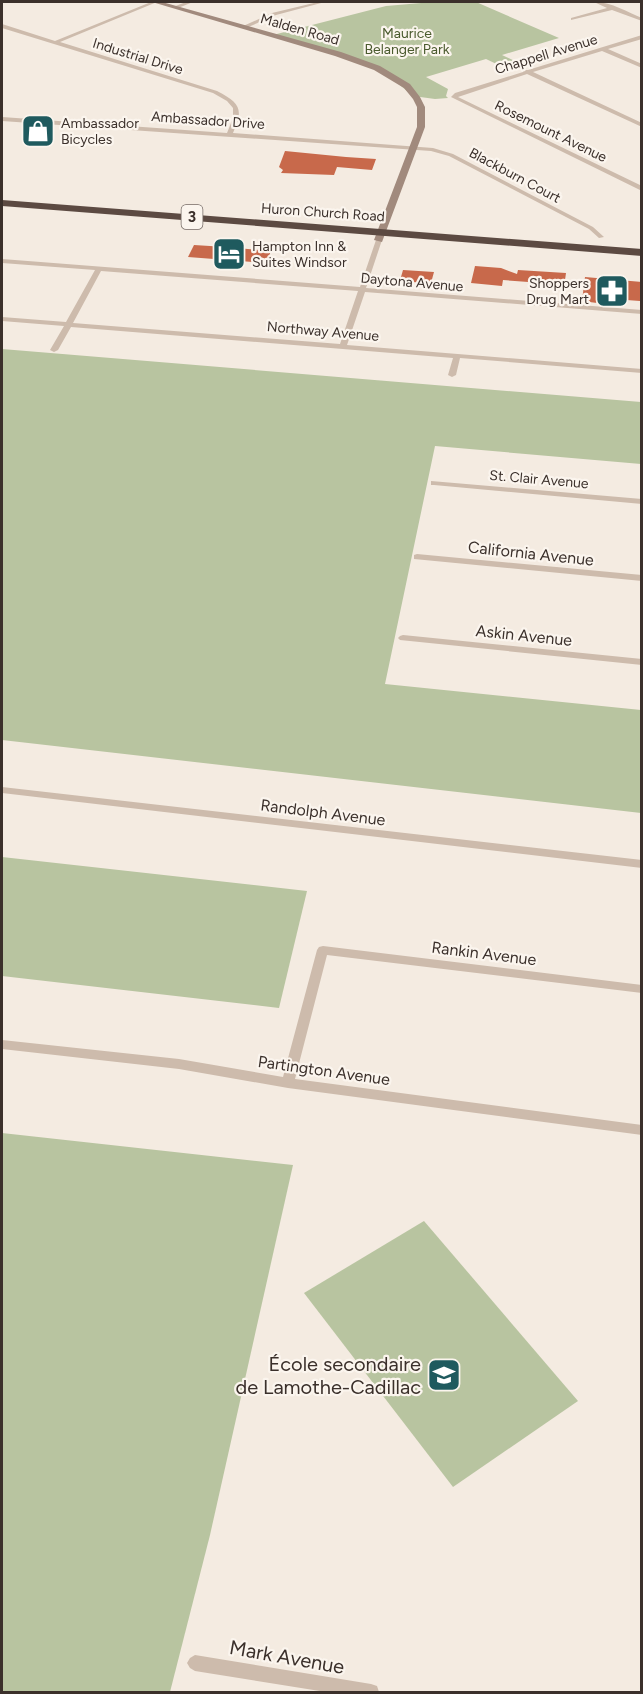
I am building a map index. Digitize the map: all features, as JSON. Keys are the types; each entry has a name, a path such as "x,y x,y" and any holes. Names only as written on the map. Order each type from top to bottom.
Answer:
{"highway":[{"path":"80,209 132,201 142,202 145,206 144,210 124,220"},
{"name":"Huron Church Road","path":"2,203 138,213 642,262"},
{"name":"Huron Church Road","path":"2,211 642,254"}],"main road":[{"name":"Malden Road","path":"154,2 357,61 377,68 401,82 417,99 421,107 421,127 381,236"}],"street":[{"path":"54,43 154,2"},
{"path":"176,8 190,2"},
{"path":"244,27 274,14 322,2"},
{"path":"597,2 642,20"},
{"path":"573,19 613,9"},
{"name":"Industrial Drive","path":"2,26 215,92 230,99 235,104 238,116 230,133"},
{"name":"Chappell Avenue","path":"457,94 642,37"},
{"path":"602,49 642,66"},
{"path":"519,68 642,125"},
{"name":"Rosemount Avenue","path":"457,94 454,97 642,189"},
{"name":"Ambassador Drive","path":"2,118 414,148"},
{"name":"Blackburn Court","path":"414,148 431,149 452,155 591,228 601,237"},
{"name":"Malden Road","path":"343,347 381,236"},
{"name":"Daytona Avenue","path":"2,261 642,312"},
{"path":"54,350 99,269"},
{"name":"Northway Avenue","path":"2,319 642,371"},
{"path":"452,375 457,356"},
{"name":"St. Clair Avenue","path":"434,483 642,502"},
{"name":"California Avenue","path":"417,556 642,578"},
{"name":"Askin Avenue","path":"403,638 642,662"},
{"name":"Randolph Avenue","path":"2,790 642,864"},
{"name":"Rankin Avenue","path":"288,1083 323,950 642,989"},
{"name":"Partington Avenue","path":"2,1045 179,1064 288,1083 642,1130"},
{"name":"Mark Avenue","path":"195,1663 371,1692"}],"green space":[{"name":"Maurice Belanger Park","path":"433,2 476,2 559,38 502,55 525,66 509,70 486,59 426,77 448,89 446,96 448,98 435,99 413,96 383,71 273,35 386,6"},
{"path":"2,349 641,402 641,464 435,446 385,684 641,710 641,813 2,740"},
{"path":"2,857 307,891 279,1008 2,976"},
{"path":"2,1133 293,1165 210,1535 170,1692 2,1692"},
{"path":"424,1221 578,1401 453,1487 304,1293"}],"building":[{"path":"285,151 376,159 372,170 337,167 334,175 281,173 283,170 279,167"},
{"name":"Hampton Inn & Suites Windsor","path":"194,245 271,251 266,263 188,257"},
{"path":"475,266 501,268 517,274 518,270 566,273 564,287 503,280 502,286 471,283"},
{"path":"403,270 434,272 431,283 399,284"},
{"name":"Shoppers Drug Mart","path":"585,277 642,282 640,301 613,299 612,305 582,301"}],"place":[{"name":"Ambassador Bicycles","path":"38,131"},
{"name":"Hampton Inn & Suites Windsor","path":"229,254"},
{"name":"Shoppers Drug Mart","path":"612,291"},
{"name":"École secondaire de Lamothe-Cadillac","path":"444,1375"}]}
